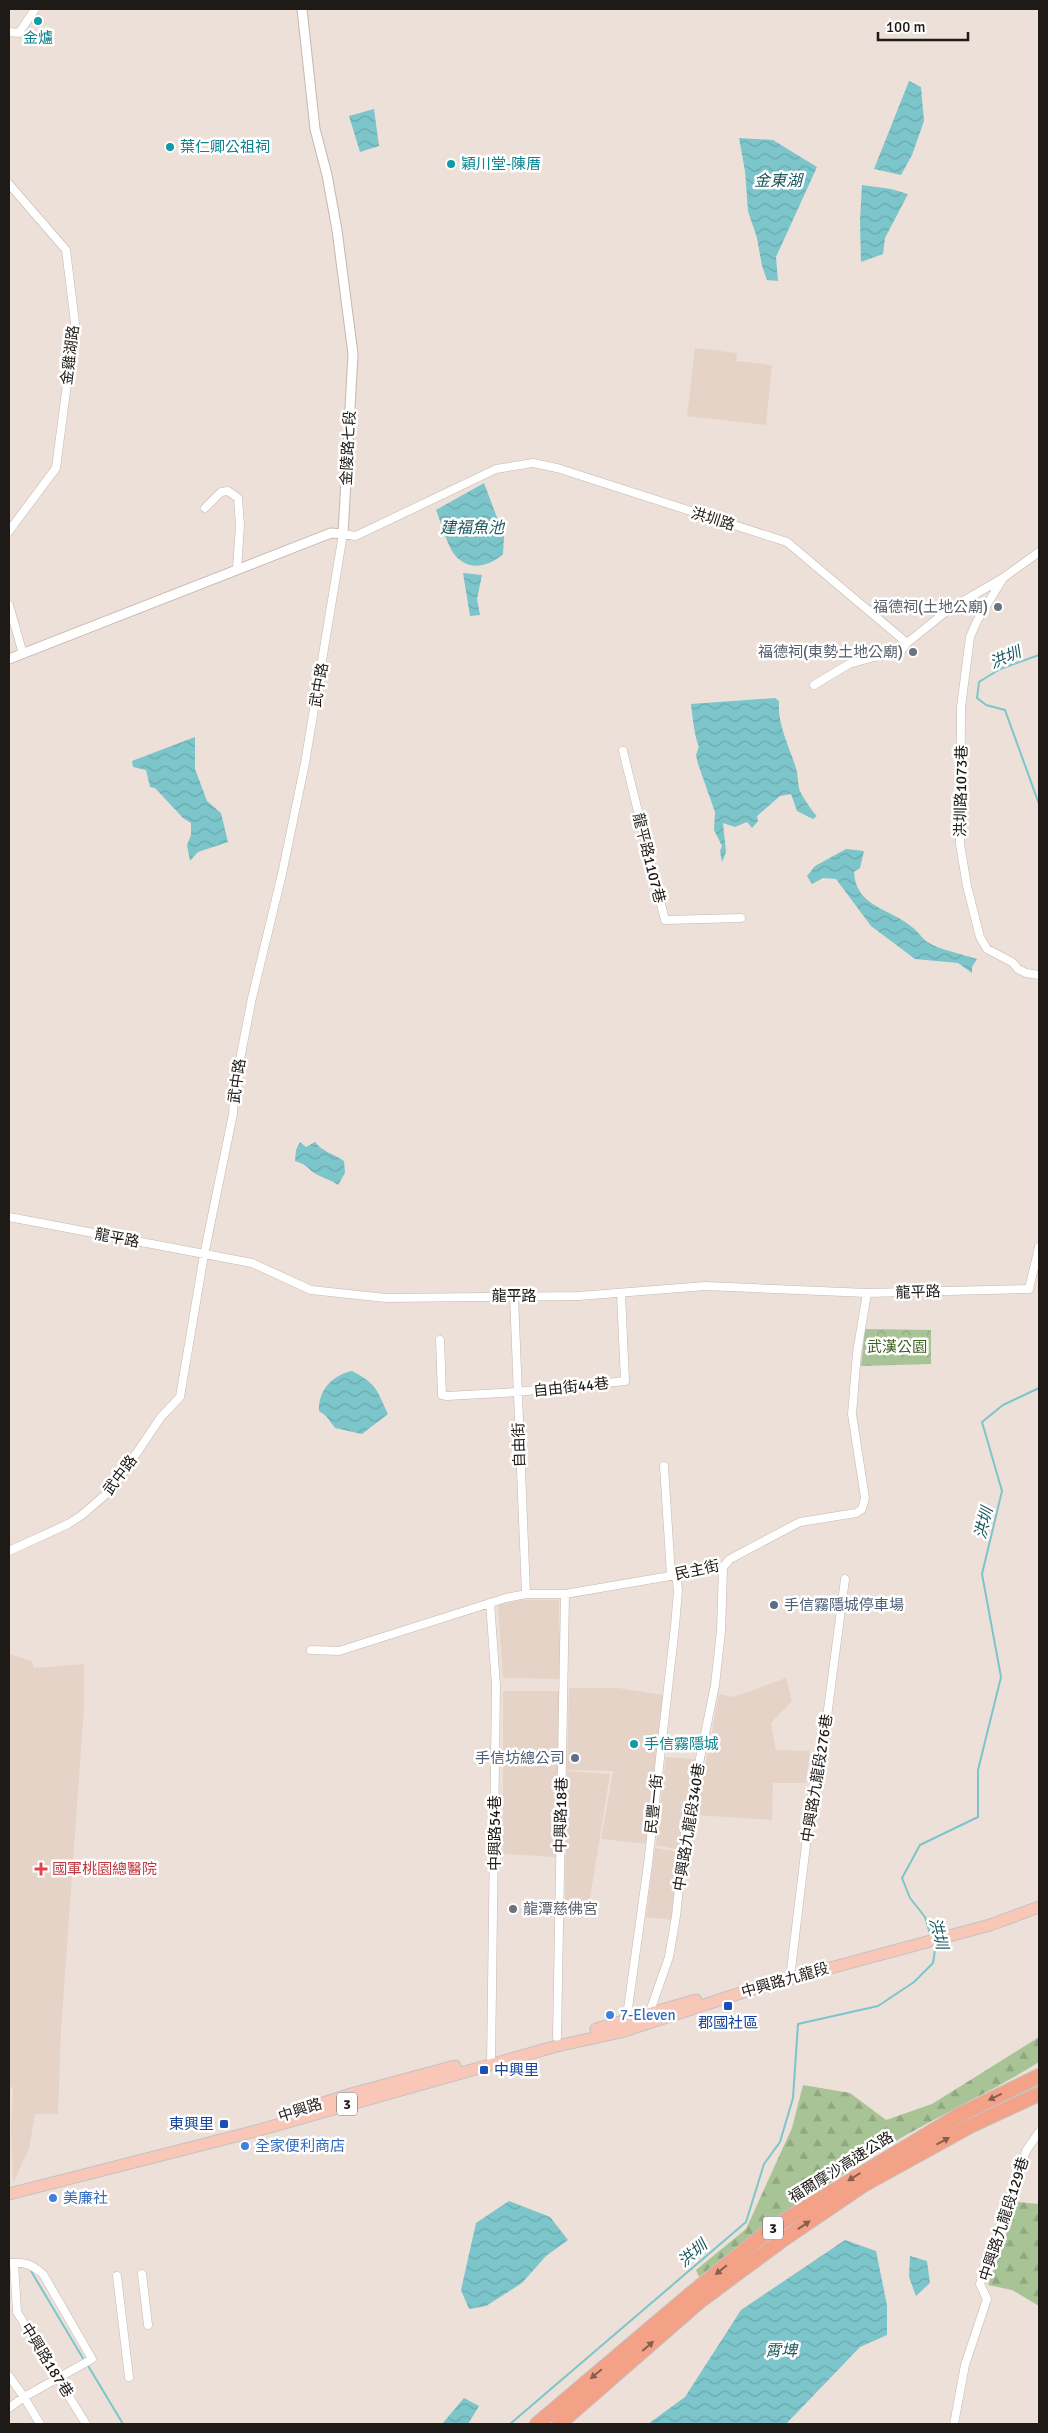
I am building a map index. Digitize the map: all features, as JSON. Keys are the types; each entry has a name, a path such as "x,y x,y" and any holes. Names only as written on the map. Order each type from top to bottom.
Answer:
{"highway":[{"name":"福爾摩沙高速公路","path":"537,2424 772,2228 950,2120 1039,2076"},
{"name":"福爾摩沙高速公路","path":"559,2424 700,2301 789,2236 865,2184 970,2126 1039,2094"}],"main road":[{"name":"3","path":"938,1934 1039,1902"},
{"name":"3","path":"938,1934 990,1925 1039,1907"},
{"name":"中興路九龍段","path":"648,2019 791,1975 938,1934"},
{"name":"中興路","path":"9,2194 252,2132 491,2060 557,2037 628,2020 648,2019"},
{"name":"中興路","path":"9,2188 252,2125 351,2094 491,2060 621,2032 648,2019"}],"street":[{"path":"9,32 19,33 35,9"},
{"name":"金陵路七段","path":"302,9 314,129 327,175 337,230 353,354 343,534"},
{"name":"金雞湖路","path":"9,184 66,250 75,323 56,468 9,531"},
{"name":"洪圳路","path":"343,534 355,536 360,534 496,469 533,463 557,468 787,542 907,643"},
{"path":"205,508 221,492 228,491 238,498 240,525 237,569"},
{"path":"9,659 330,533 343,534"},
{"name":"武中路","path":"9,1551 68,1524 82,1515 113,1488 161,1417 180,1397 204,1255 233,1114 235,1086 252,998 282,874 305,764 343,534"},
{"path":"814,685 849,664 874,657 899,654 907,643 948,610 1003,578 1039,552"},
{"name":"洪圳路1073巷","path":"1003,578 977,621 970,637 961,707 960,844 967,886 980,937 987,949 1012,962 1018,969 1026,973 1039,975"},
{"path":"9,605 22,654"},
{"name":"龍平路1107巷","path":"623,751 665,920 741,918"},
{"name":"龍平路","path":"9,1217 252,1263 311,1290 386,1298 621,1294 705,1286 867,1293 1029,1289 1039,1247"},
{"name":"民主街","path":"311,1650 340,1651 490,1603 526,1594 565,1594 724,1567 730,1559 800,1522 856,1513 862,1509 865,1498 852,1414 857,1353 867,1293"},
{"name":"自由街44巷","path":"440,1340 442,1395 517,1392 625,1381 621,1294"},
{"name":"自由街","path":"514,1296 526,1594"},
{"name":"民豐一街","path":"621,2032 628,2020 678,1590 673,1575 664,1466"},
{"name":"中興路九龍段340巷","path":"648,2019 669,1957 686,1832 715,1685 721,1631 724,1567"},
{"name":"中興路九龍段276巷","path":"791,1975 812,1795 828,1717 845,1579"},
{"name":"中興路18巷","path":"557,2037 565,1594"},
{"name":"中興路54巷","path":"490,1603 496,1685 491,2060"},
{"name":"中興路九龍段129巷","path":"954,2424 965,2365 987,2299 980,2284 1026,2151 1039,2132"},
{"path":"9,2408 24,2396 88,2362 43,2274 33,2265 20,2262 11,2263"},
{"name":"中興路187巷","path":"11,2263 18,2312 86,2424"},
{"path":"142,2274 148,2325"},
{"path":"117,2276 129,2377"},
{"path":"9,2376 24,2396 40,2424"}],"shaded area":[{"path":"695,348 737,353 736,361 772,365 766,425 687,416"},
{"path":"521,1600 559,1600 560,1679 503,1678 498,1605"},
{"name":"國軍桃園總醫院","path":"9,1654 32,1661 34,1668 84,1664 84,1707 61,2031 58,2114 35,2114 29,2149 13,2183 11,2126 13,2088 9,2086"},
{"path":"786,1678 792,1701 771,1723 776,1750 810,1751 806,1783 773,1783 772,1820 696,1815 719,1694 733,1697"},
{"path":"569,1688 618,1688 664,1695 648,1844 601,1839 613,1771 567,1770"},
{"path":"503,1691 559,1691 558,1852 555,1857 503,1854"},
{"path":"666,1757 695,1759 679,1850 656,1845"},
{"path":"567,1771 610,1774 589,1905 565,1903"},
{"path":"655,1848 680,1852 673,1920 646,1917"}],"green space":[{"name":"武漢公園","path":"865,1329 931,1330 931,1364 861,1366"},
{"path":"1039,2037 1039,2062 914,2131 845,2173 796,2206 699,2277 696,2270 746,2229 792,2128 803,2085 850,2093 886,2120 932,2104"},
{"path":"1018,2202 1039,2204 1039,2306 1012,2290 988,2285"}],"water":[{"path":"909,81 921,87 924,121 912,155 901,175 874,169"},
{"path":"374,109 379,146 360,152 349,116"},
{"name":"金東湖","path":"739,138 773,140 817,167 776,257 778,281 767,280 762,266 757,238 748,211 745,171"},
{"path":"862,185 891,189 908,194 885,238 883,254 861,262 860,221"},
{"name":"建福魚池","path":"484,483 504,536 503,554 491,562 478,566 460,560 451,550 436,510"},
{"path":"463,573 482,575 477,599 480,615 470,616"},
{"path":"775,698 779,701 780,719 797,772 800,791 817,816 813,819 797,811 791,794 780,796 757,816 758,821 752,828 747,822 735,827 723,823 726,852 722,862 720,851 722,846 714,830 715,812 696,755 699,746 691,704"},
{"path":"195,737 195,769 207,801 221,813 228,842 198,852 190,861 187,845 191,835 191,823 183,818 155,788 150,787 146,770 133,767 132,761"},
{"path":"846,849 864,851 860,868 854,872 856,884 867,900 903,921 933,945 977,959 972,967 972,973 958,963 915,959 871,926 836,879 823,878 812,884 807,876 815,866"},
{"path":"300,1142 306,1147 315,1142 325,1151 344,1161 345,1173 338,1185 295,1161 296,1150"},
{"path":"352,1371 372,1384 388,1414 362,1434 335,1428 326,1416 319,1411 321,1397 328,1385 338,1376"},
{"path":"509,2201 550,2217 568,2240 546,2256 522,2283 486,2306 469,2309 461,2290 476,2223"},
{"name":"霄埤","path":"845,2240 876,2251 887,2305 887,2335 860,2347 786,2424 648,2424 685,2397 741,2310"},
{"path":"910,2256 927,2261 930,2283 916,2296 909,2277"},
{"path":"464,2398 479,2406 468,2424 442,2424"}],"waterway":[{"name":"洪圳","path":"1039,655 1000,669 979,682 977,698 986,705 1005,710 1039,804"},
{"name":"洪圳","path":"931,1937 925,1917 910,1898 902,1878 920,1845 978,1817 978,1770 1001,1677 982,1574 1002,1491 982,1422 1003,1405 1039,1388"},
{"name":"洪圳","path":"510,2424 746,2222 764,2164 780,2142 793,2098 798,2024 878,2006 914,1982 933,1963 935,1950 933,1944"},
{"path":"31,2271 84,2360"},
{"path":"87,2364 123,2424"}],"place":[{"name":"金爐","path":"38,21"},
{"name":"葉仁卿公祖祠","path":"170,147"},
{"name":"穎川堂-陳厝","path":"451,164"},
{"name":"福德祠(土地公廟)","path":"998,607"},
{"name":"福德祠(東勢土地公廟)","path":"913,652"},
{"name":"手信霧隱城停車場","path":"774,1605"},
{"name":"手信霧隱城","path":"634,1744"},
{"name":"手信坊總公司","path":"575,1758"},
{"name":"國軍桃園總醫院","path":"41,1869"},
{"name":"龍潭慈佛宮","path":"513,1909"},
{"name":"郡國社區","path":"728,2006"},
{"name":"7-Eleven","path":"610,2015"},
{"name":"中興里","path":"484,2070"},
{"name":"東興里","path":"224,2124"},
{"name":"全家便利商店","path":"245,2146"},
{"name":"美廉社","path":"53,2198"}]}
